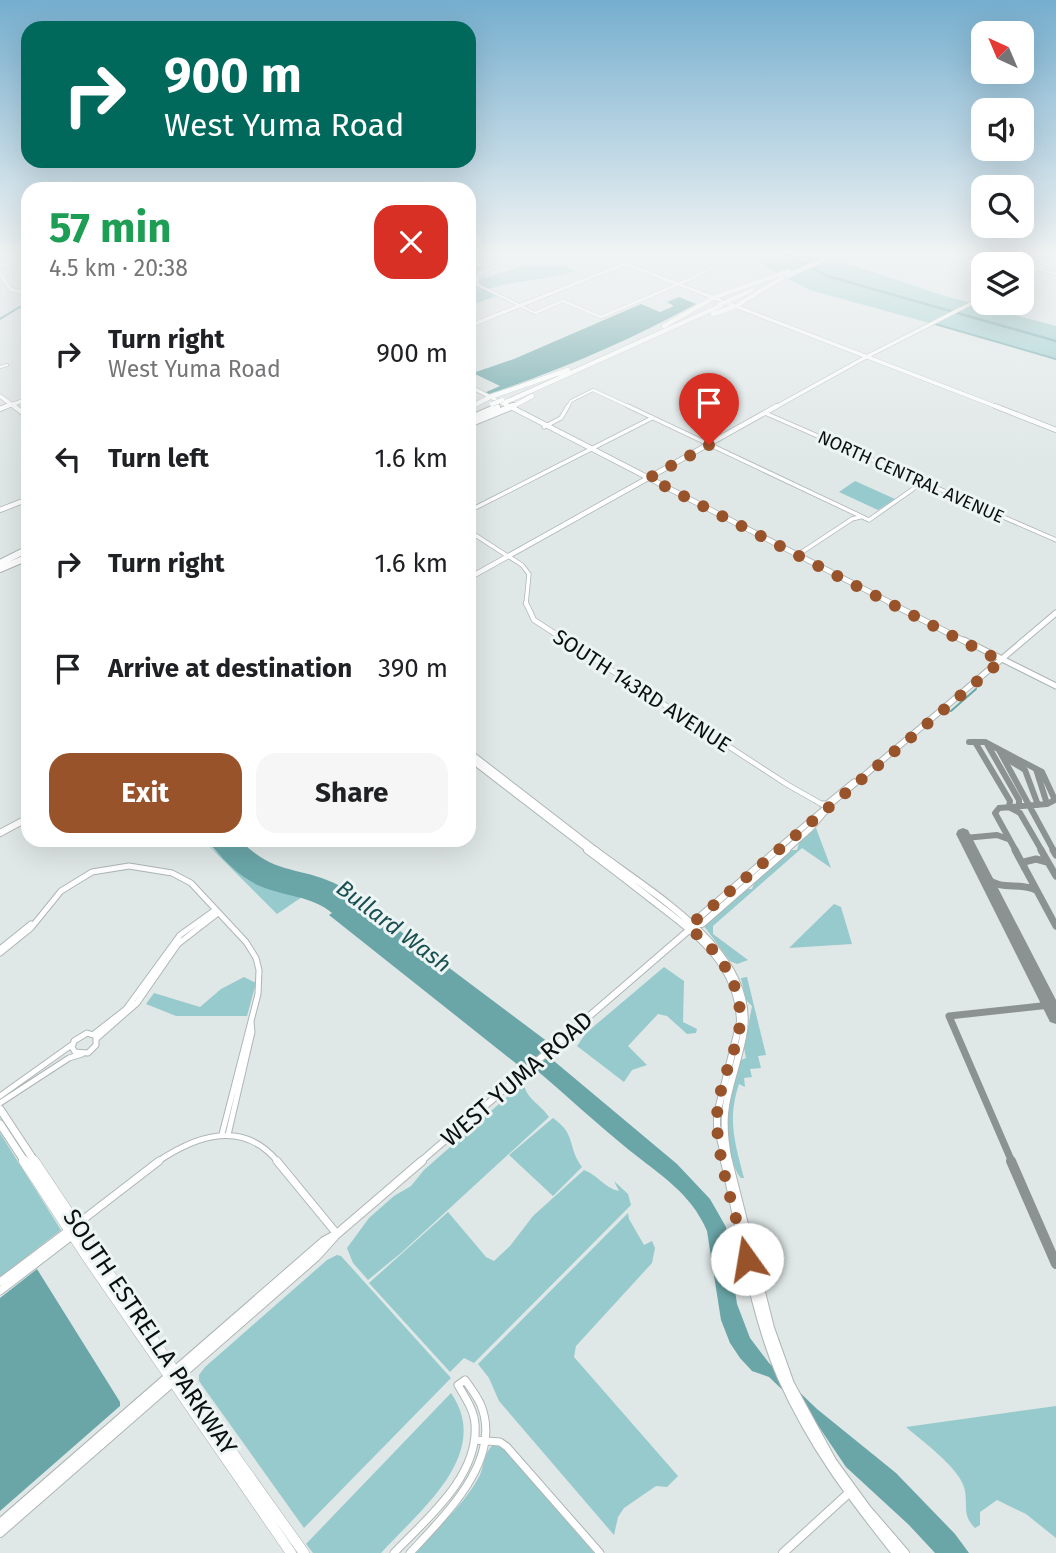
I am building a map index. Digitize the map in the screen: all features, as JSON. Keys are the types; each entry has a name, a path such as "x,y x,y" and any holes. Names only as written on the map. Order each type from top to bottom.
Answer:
{"highway":[{"path":"476,417 511,409 574,370 670,324"},
{"path":"476,416 674,324"},
{"path":"651,337 677,324"},
{"path":"504,401 677,324"},
{"path":"476,404 489,397 574,370"},
{"path":"0,566 21,558"}],"main road":[{"path":"780,324 866,357"},
{"path":"782,324 1056,430"},
{"path":"476,572 929,324"},
{"path":"476,390 796,556 1056,686"},
{"path":"0,394 21,410"},
{"path":"0,408 21,401"},
{"path":"591,449 647,479"},
{"path":"0,511 21,503"},
{"name":"WEST YUMA ROAD","path":"0,1533 324,1241 337,1234 693,926 696,920 802,828 1056,613"},
{"path":"476,757 693,926 727,961 738,983 744,1004 744,1035 725,1094 723,1127 770,1326 796,1396 821,1442 850,1492 896,1553"},
{"path":"822,804 827,804 882,762"},
{"path":"476,763 693,926"},
{"name":"WEST YUMA ROAD","path":"693,926 702,924 827,814 828,808"},
{"path":"0,832 21,820"},
{"path":"793,844 802,828"},
{"name":"SOUTH ESTRELLA PARKWAY","path":"0,1106 36,1164 87,1257 303,1553"},
{"name":"SOUTH ESTRELLA PARKWAY","path":"0,1124 73,1230 107,1270 174,1377 291,1553"},
{"path":"19,1154 25,1156 29,1163 36,1164"},
{"path":"87,1257 101,1269 107,1270 114,1295"},
{"name":"WEST YUMA ROAD","path":"0,1523 174,1377"},
{"path":"783,1553 850,1492"},
{"path":"850,1492 905,1553"}],"street":[{"path":"0,366 7,364"},
{"path":"545,426 561,418 572,400 593,390 869,520 923,482"},
{"name":"NORTH CENTRAL AVENUE","path":"765,413 1056,540"},
{"path":"476,507 652,418"},
{"path":"796,556 846,523 877,514"},
{"path":"476,536 507,556"},
{"name":"SOUTH 143RD AVENUE","path":"507,556 518,562 529,574 526,607 534,620 788,785 828,808"},
{"path":"4,949 31,928 32,923 67,886 86,875 116,866 137,867 178,876 191,883 246,942 257,958 260,982 251,1022 252,1032 225,1135"},
{"path":"0,1096 68,1058 94,1048 96,1036 137,1004 178,944 217,911"},
{"path":"0,1106 83,1034 96,1036"},
{"path":"73,1044 73,1050 82,1054"},
{"path":"0,1291 177,1148 204,1137 244,1137 265,1147 337,1234"},
{"path":"0,1282 73,1230"},
{"path":"394,1553 457,1482 468,1464 475,1440 474,1416 458,1385 462,1380 470,1386 478,1400 484,1424 479,1462 469,1485 410,1553"},
{"path":"475,1440 500,1442 507,1447 600,1553"}],"shaded area":[{"path":"594,324 657,324 568,365 489,394 484,393 500,386 476,374 476,372 514,359"},
{"path":"935,324 1050,324 1056,326 1056,358"},
{"path":"855,481 895,499 878,510 839,492"},
{"path":"816,828 831,868 802,848 713,926 713,934 748,960 737,964 730,961 704,926 748,889 752,889 754,883 792,850 797,850 799,843"},
{"path":"210,847 248,880 275,891 302,897 277,914"},
{"path":"213,847 248,847 265,860 340,886 552,1045 523,1069 329,915 332,913 324,907 306,899 269,890 252,882"},
{"path":"834,904 841,907 852,944 789,948"},
{"path":"664,967 684,981 683,1022 697,1029 696,1033 687,1034 667,1016 658,1014 628,1046 647,1065 632,1070 624,1082 577,1046 586,1033"},
{"path":"244,977 256,983 247,1016 176,1016 146,1004 154,993 200,1007 221,989"},
{"path":"747,977 766,1055 758,1056 761,1068 750,1069 752,1077 744,1078 745,1087 739,1084 735,1097 733,1120 744,1178 741,1178 731,1156 726,1108 741,1060 746,1058 744,1048 752,1006 746,1000 741,978"},
{"path":"548,1056 677,1164 710,1199 726,1227 737,1304 750,1338 769,1363 817,1409 896,1473 955,1534 969,1553 935,1553 846,1467 815,1421 769,1377 752,1371 740,1358 730,1343 721,1320 707,1231 700,1218 674,1186 534,1068"},
{"path":"524,1086 528,1095 549,1117 368,1280 353,1263 347,1248 369,1218 394,1196 411,1186 424,1170 508,1096"},
{"path":"553,1118 566,1130 582,1167 553,1196 509,1155"},
{"path":"0,1133 61,1230 0,1277"},
{"path":"584,1170 619,1191 614,1181 628,1194 631,1205 474,1363 464,1358 450,1372 369,1283 448,1212 486,1257 494,1261 510,1246 533,1216"},
{"path":"628,1213 644,1245 652,1241 655,1248 652,1263 576,1346 574,1357 678,1476 667,1487 656,1486 624,1508 618,1517 614,1535 499,1401 489,1378 478,1364"},
{"path":"341,1256 451,1378 304,1528 199,1381 199,1375 327,1260"},
{"path":"37,1269 120,1406 0,1511 0,1298"},
{"path":"451,1393 462,1416 463,1438 458,1459 431,1500 381,1553 313,1553 306,1544"},
{"path":"1056,1406 1056,1538 1026,1514 997,1500 980,1512 980,1525 975,1528 968,1518 964,1487 955,1471 906,1427"},
{"path":"493,1445 504,1448 594,1553 414,1553 450,1516 474,1486 486,1454"}],"waterway":[{"path":"937,324 1056,359"},
{"path":"998,324 1056,341"},
{"path":"951,711 976,689"}],"taxiway":[{"path":"969,742 975,742"},
{"path":"975,742 985,742 1042,772 1055,800 1047,804"},
{"path":"975,742 1010,801 1009,807"},
{"path":"987,744 1019,800 1019,806"},
{"path":"999,750 1029,805"},
{"path":"1006,758 1025,770 1038,805"},
{"path":"1036,769 1047,804"},
{"path":"1038,805 1047,804"},
{"path":"1009,807 1029,805"},
{"path":"1029,805 1054,851"},
{"path":"1029,805 1038,805"},
{"path":"1009,807 1020,813 1042,851"},
{"path":"1009,807 999,808 995,813 1016,851"},
{"path":"965,838 997,835 1008,839"},
{"path":"1015,850 1024,867"},
{"path":"1041,850 1056,876"},
{"path":"1053,850 1056,855"},
{"path":"1024,867 1024,862 1036,859 1047,862"},
{"path":"1024,867 1056,926"},
{"path":"986,878 998,884 1036,890"},
{"path":"1047,998 1056,1006"},
{"path":"1012,1162 949,1016 1050,1005"},
{"path":"1011,1161 1056,1264"}],"runway":[{"path":"963,834 1056,1017"}],"route":[{"path":"709,445 649,478 1001,661 760,864 696,920 696,924 690,929 710,946 723,962 734,984 739,1004 738,1037 720,1093 717,1126 747,1259"}],"water label":[{"name":"Bullard Wash","path":"394,926"}]}
